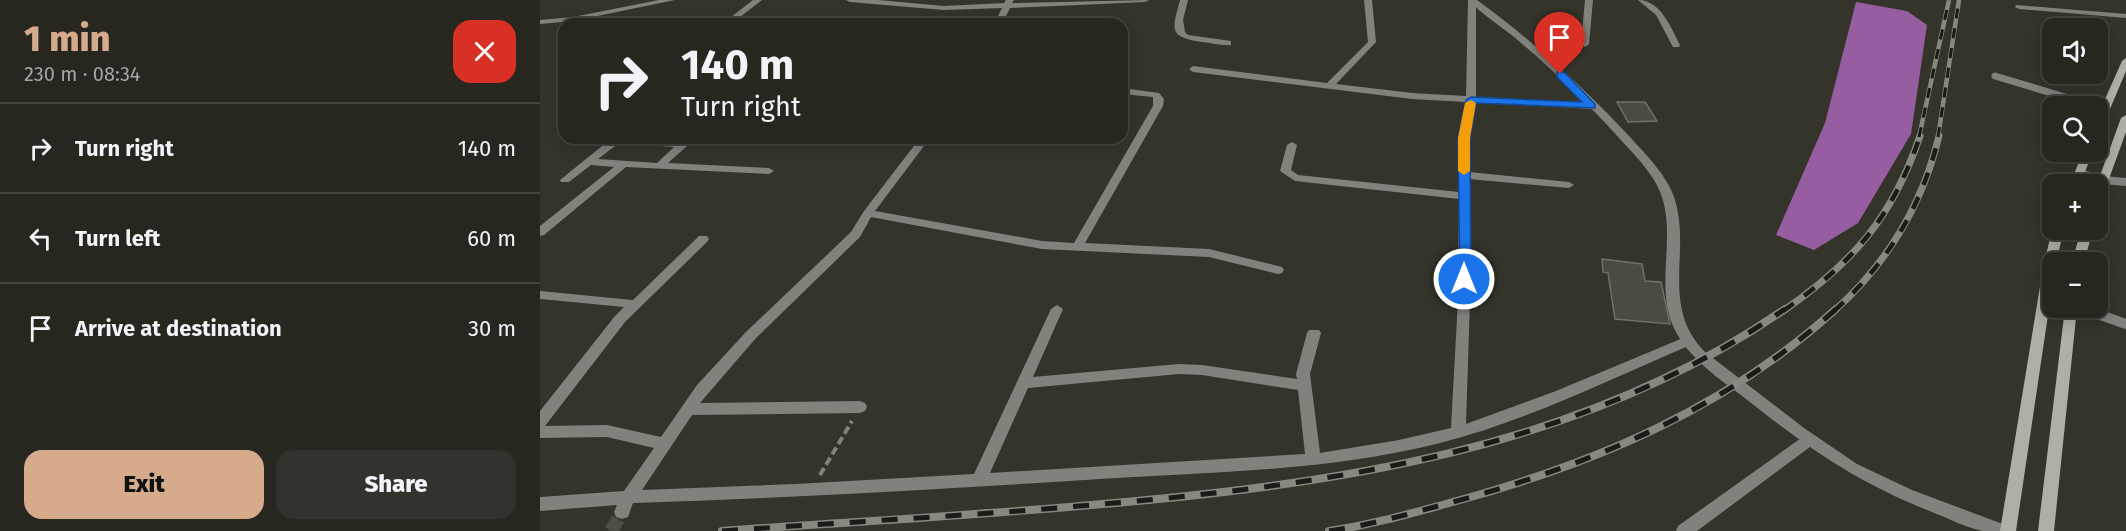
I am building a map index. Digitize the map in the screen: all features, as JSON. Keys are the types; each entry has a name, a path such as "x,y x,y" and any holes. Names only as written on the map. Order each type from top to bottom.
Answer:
{"main road":[{"path":"2108,102 2126,61"},
{"path":"2105,174 2126,118"},
{"path":"2080,173 2084,162"},
{"path":"2008,531 2049,268 2056,240"},
{"path":"2046,531 2070,318"}],"street":[{"path":"576,18 671,0"},
{"path":"734,18 758,0"},
{"path":"850,0 944,8 1010,2 1145,0"},
{"path":"1184,0 1177,28 1180,34 1185,37 1228,43"},
{"path":"1329,86 1372,42 1368,0"},
{"path":"1458,431 1464,300 1464,138 1471,100 1472,0"},
{"path":"1472,0 1489,11 1543,59 1647,162 1668,197 1672,215 1674,302 1678,323 1688,341 1719,371 1809,440 1878,482 2002,531"},
{"path":"1585,44 1589,0"},
{"path":"1642,0 1659,14 1676,45"},
{"path":"1001,18 1010,2"},
{"path":"2019,7 2126,16"},
{"path":"540,22 558,21"},
{"path":"540,33 558,22"},
{"path":"1193,69 1401,95 1592,106"},
{"path":"1077,247 1158,106 1159,99 1156,95 1128,92"},
{"path":"565,180 611,144"},
{"path":"659,166 684,144"},
{"path":"622,512 628,497 702,389 751,336 843,249 920,144"},
{"path":"1292,145 1285,171 1295,178 1465,196"},
{"path":"588,162 769,171"},
{"path":"540,232 622,165"},
{"path":"1464,175 1569,184"},
{"path":"868,213 1009,241 1077,247 1209,253 1278,270"},
{"path":"540,422 603,339 634,304 703,239"},
{"path":"540,295 634,304"},
{"path":"979,480 1057,309"},
{"path":"1312,460 1303,374 1314,333"},
{"path":"540,504 628,497 810,490 1312,460 1389,448 1458,431 1548,400 1688,341"},
{"path":"1023,383 1179,369 1223,373 1305,386"},
{"path":"689,409 860,407"},
{"path":"540,432 607,431 664,444"},
{"path":"1684,531 1809,440"}],"lane":[{"path":"1995,76 2062,96"},
{"path":"2108,180 2126,182"},
{"path":"2108,318 2126,324"}],"path":[{"path":"810,490 860,407"}],"shaded area":[{"path":"1856,2 1907,11 1927,25 1911,134 1858,223 1814,250 1776,235 1825,123"}],"building":[{"path":"1617,102 1645,102 1657,121 1628,122"},
{"path":"1602,259 1642,264 1645,281 1661,282 1670,324 1615,319 1608,273 1603,272"}],"tunnel":[{"path":"611,531 622,512"}],"railway":[{"path":"1919,137 1949,0"},
{"path":"1938,137 1959,0"},
{"path":"1783,311 1830,275 1868,236 1897,191 1920,136"},
{"path":"1834,311 1871,273 1900,232 1923,186 1939,136"},
{"path":"722,531 1182,497 1273,486 1363,471 1452,452 1540,428 1625,396 1707,357 1785,309"},
{"path":"1329,531 1376,522 1506,487 1608,450 1704,404 1794,344 1836,309"}],"slow traffic":[{"path":"1464,171 1464,138 1471,103"}],"route":[{"path":"1464,279 1464,138 1471,100 1592,106 1560,74"}]}
